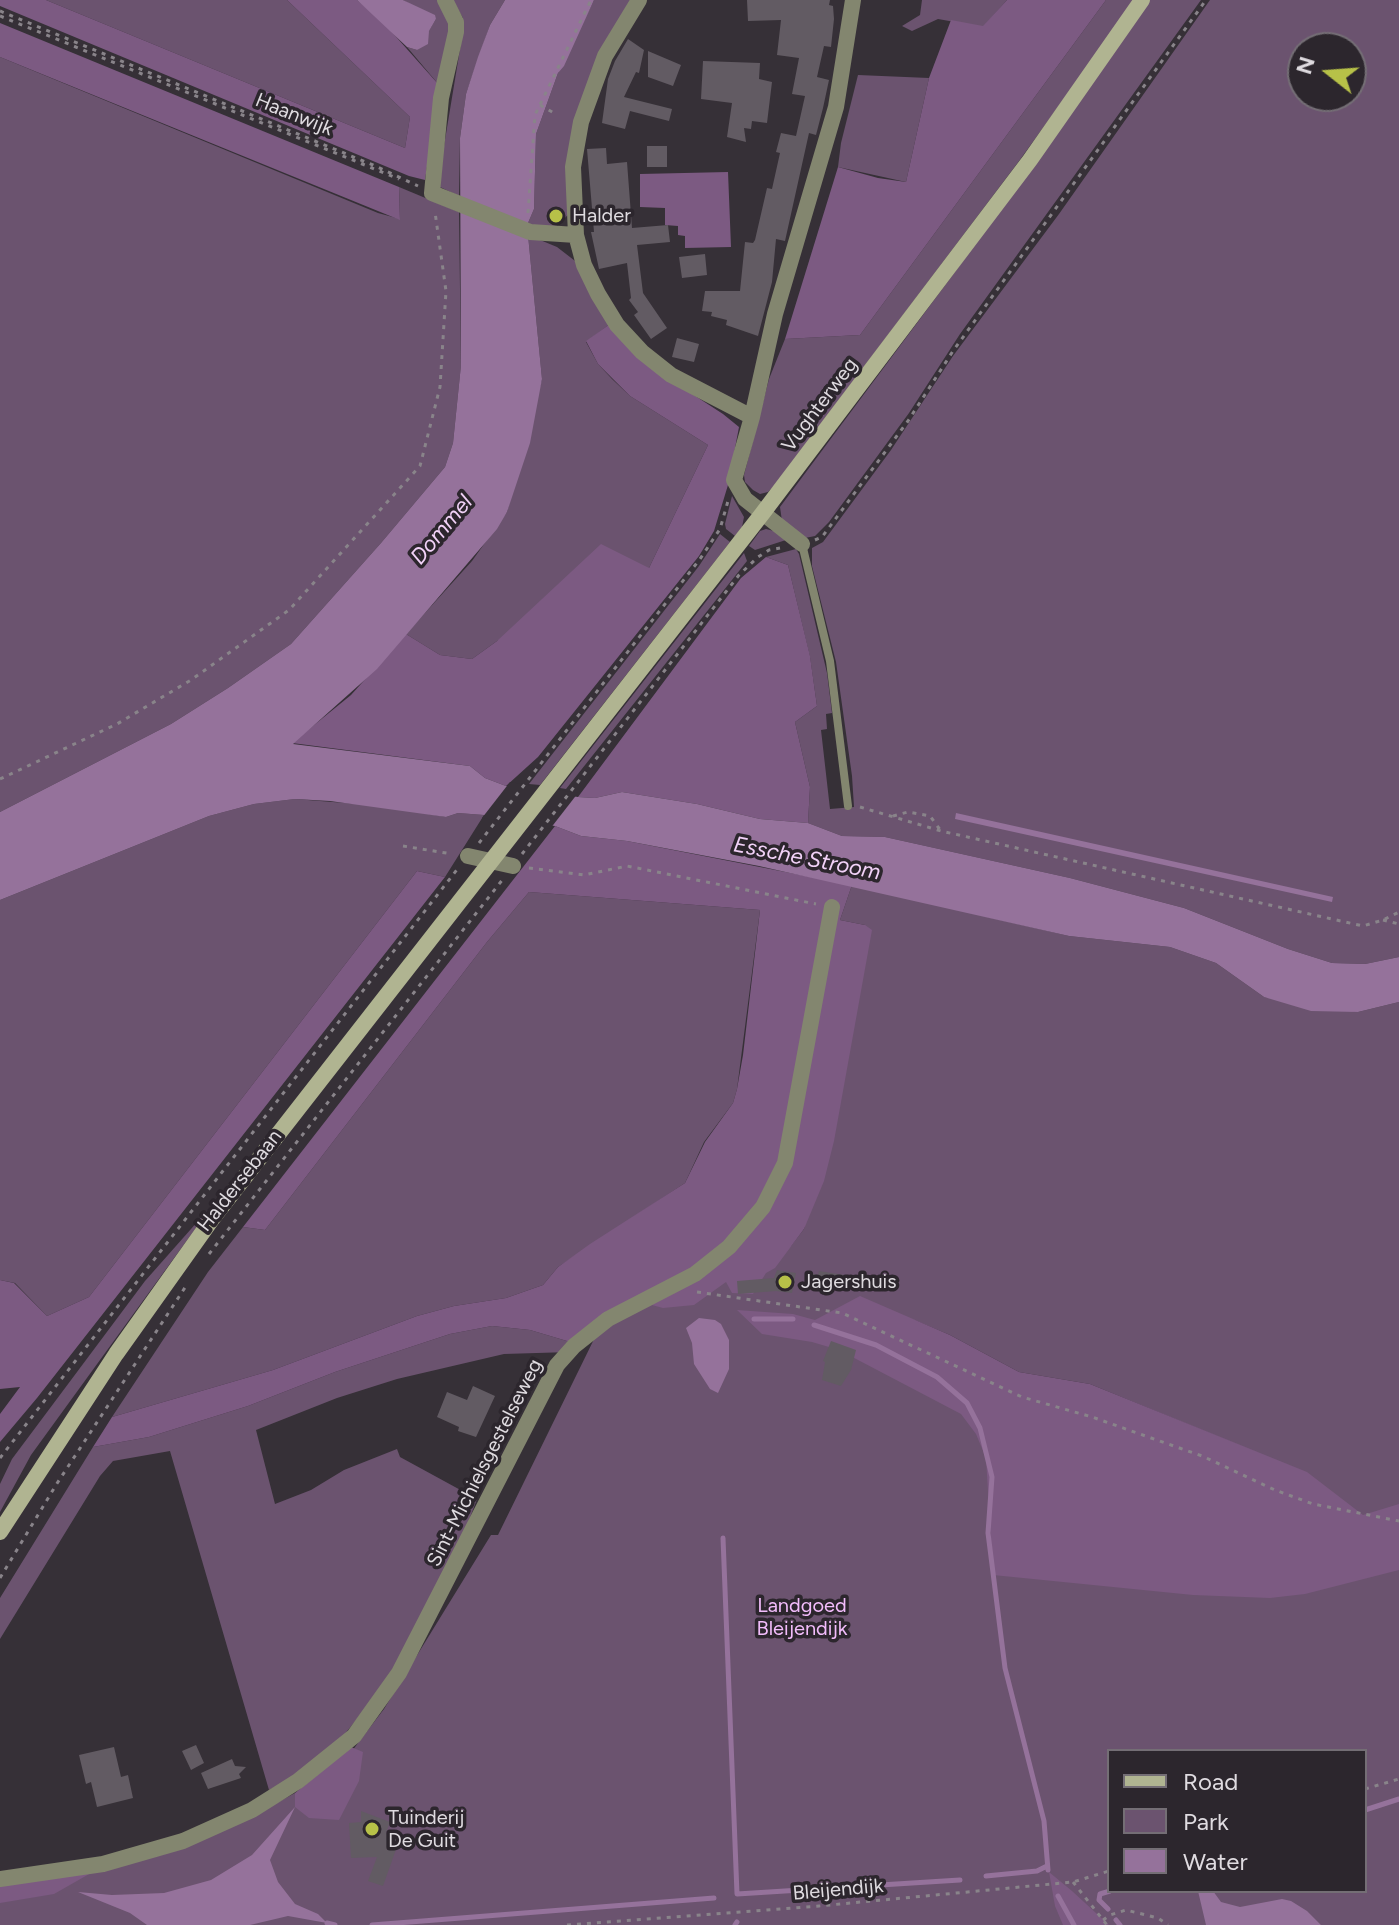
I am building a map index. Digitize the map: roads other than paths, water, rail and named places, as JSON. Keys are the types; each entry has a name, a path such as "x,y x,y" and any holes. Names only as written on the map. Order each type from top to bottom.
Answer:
{"main road":[{"name":"Vughterweg","path":"520,826 762,514 1030,160 1142,0"},
{"name":"Haldersebaan","path":"0,1532 116,1354 212,1219 520,826"}],"street":[{"path":"445,0 456,22 456,32 441,98 437,195 529,224 576,235"},
{"path":"639,0 605,56 581,122 573,167 576,235 584,265 617,325 636,346 671,375 752,417"},
{"path":"802,544 745,499 734,480 775,314 836,107 853,0"},
{"path":"468,856 513,866"},
{"name":"Sint-Michielsgestelseweg","path":"0,1879 103,1864 183,1841 252,1810 298,1781 354,1736 399,1673 557,1365 574,1346 608,1319 695,1274 729,1247 763,1207 785,1163 832,907"}],"lane":[{"path":"802,544 830,661 848,806"}],"water":[{"path":"357,0 403,0 435,15 428,44 417,50 407,47"},
{"path":"505,0 594,0 558,73 536,134 534,209 528,223 528,235 542,379 530,443 507,512 497,529 377,669 293,744 470,766 485,778 506,786 595,798 622,792 697,804 760,819 808,823 842,836 885,837 1070,878 1184,908 1332,963 1365,964 1399,957 1399,1002 1358,1012 1311,1011 1264,997 1216,963 1170,947 1069,936 759,866 627,841 581,836 555,826 484,815 458,813 446,817 330,801 295,799 254,804 209,816 0,900 0,812 171,724 291,644 445,467 453,443 461,365 460,138 466,94 478,57 490,25"},
{"path":"956,813 1333,897 1332,902 955,819"},
{"path":"699,1318 721,1324 729,1340 729,1369 718,1393 710,1389 694,1364 692,1343 686,1328"},
{"path":"295,1807 270,1860 278,1882 295,1904 318,1914 327,1923 288,1916 250,1925 147,1925 130,1913 78,1892 112,1895 164,1893 211,1880 252,1855"},
{"path":"1198,1893 1214,1893 1221,1902 1240,1907 1282,1899 1291,1901 1321,1925 1206,1925"}],"waterway":[{"path":"754,1319 793,1319"},
{"path":"814,1325 876,1345 937,1377 967,1403 980,1428 992,1477 988,1533 1005,1668 1044,1821 1048,1870"},
{"path":"723,1538 737,1894 960,1880"},
{"path":"1367,1809 1399,1799"},
{"path":"986,1876 1037,1871 1047,1866"},
{"path":"1107,1892 1100,1894 1099,1900 1108,1909"},
{"path":"1058,1896 1074,1925"},
{"path":"372,1925 714,1898"},
{"path":"1116,1920 1120,1925"},
{"path":"327,1923 335,1925"}],"place":[{"name":"Halder","path":"556,216"},
{"name":"Jagershuis","path":"785,1282"},
{"name":"Tuinderij De Guit","path":"372,1829"}],"water label":[{"name":"Dommel","path":"442,530"},
{"name":"Essche Stroom","path":"807,859"}],"park label":[{"name":"Landgoed Bleijendijk","path":"802,1618"}]}
